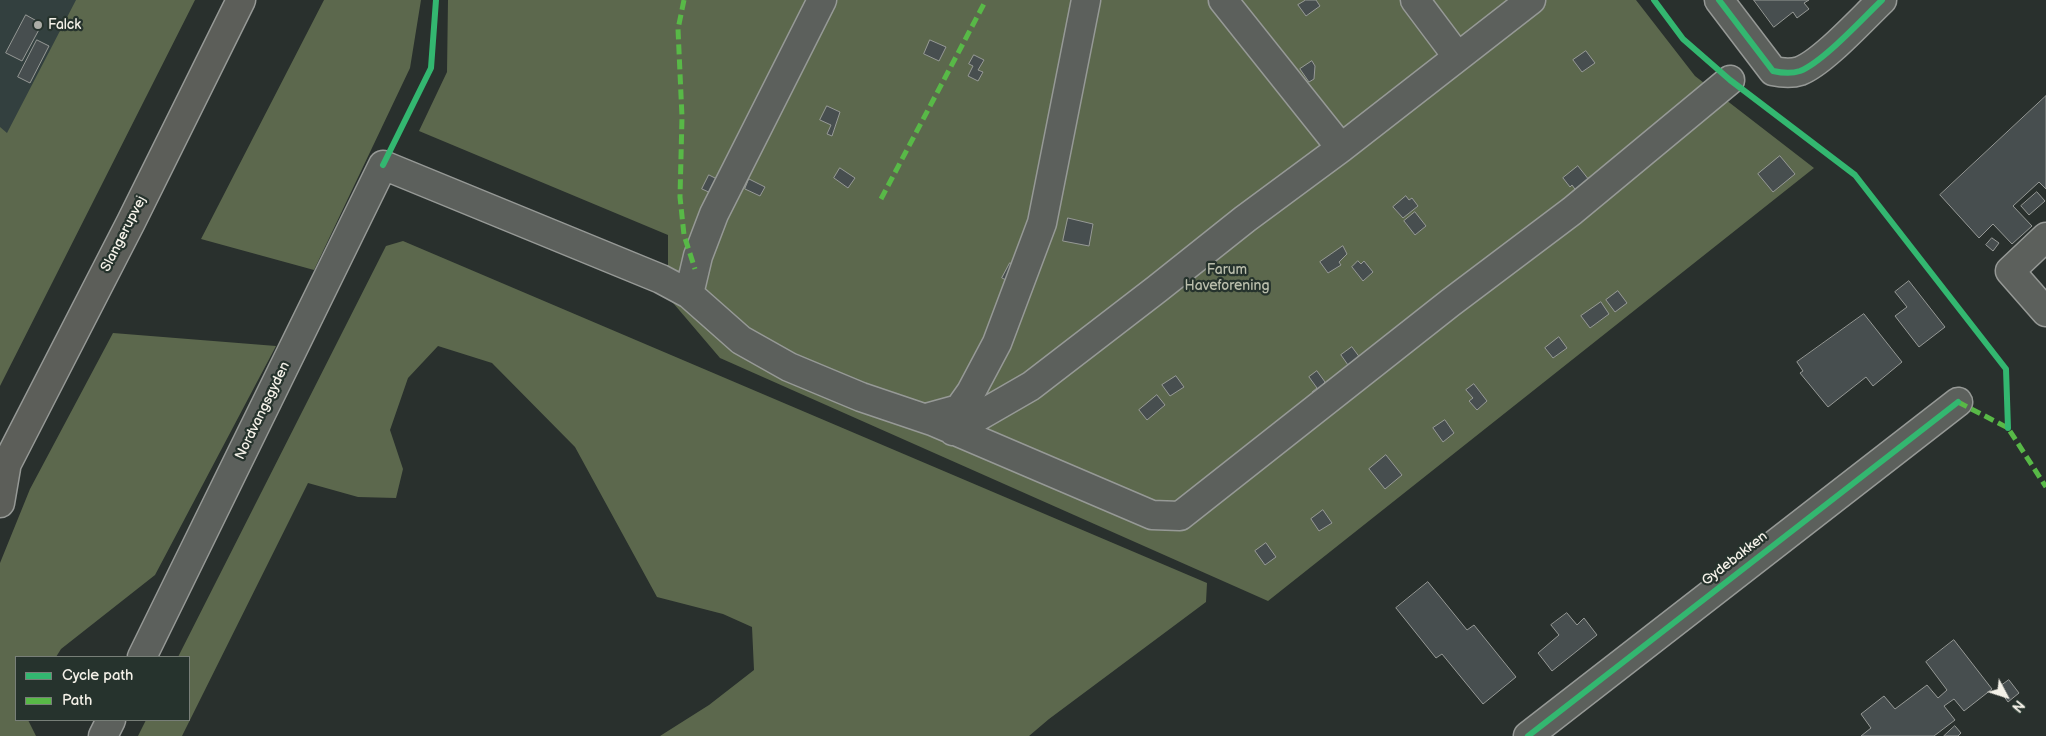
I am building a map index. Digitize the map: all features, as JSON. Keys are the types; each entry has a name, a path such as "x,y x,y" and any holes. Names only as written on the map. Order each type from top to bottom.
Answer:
{"main road":[{"name":"Slangerupvej","path":"0,503 3,472 241,0"}],"street":[{"path":"822,0 714,214 698,256 689,294 741,340 789,368 861,397 953,430 1152,515 1180,516 1450,303 1572,211 1730,80"},
{"path":"924,419 959,409 972,392 997,343 1042,223 1086,0"},
{"path":"1223,0 1341,148"},
{"path":"1415,0 1457,56"},
{"path":"953,430 1031,386 1244,219 1341,148 1531,0"},
{"path":"1719,0 1773,71 1786,74 1800,71 1820,59 1882,0"},
{"name":"Nordvangsgyden","path":"142,656 383,166 661,279 689,294"},
{"path":"2046,237 2010,272 2046,312"},
{"name":"Gydebakken","path":"1528,736 1958,402"},
{"path":"103,736 110,721"}],"shaded area":[{"path":"0,0 92,0 0,185"}],"green space":[{"path":"76,0 195,0 0,386 0,127 7,133"},
{"path":"324,0 421,0 410,68 314,270 201,239"},
{"name":"Farum Haveforening","path":"448,0 1636,0 1695,76 1814,168 1268,601 720,358 668,297 668,235 419,131 447,72"},
{"path":"403,241 1207,583 1206,602 1029,736 660,736 709,705 754,670 752,627 723,614 657,597 575,447 492,363 438,346 408,378 390,430 403,469 396,498 358,497 308,483 190,720 190,656 179,656 386,246"},
{"path":"113,333 276,346 155,575 61,649 57,656 15,656 15,721 28,721 36,736 0,736 0,563 30,489"},
{"path":"146,721 189,721 182,736 138,736"}],"building":[{"path":"1306,0 1316,0 1320,6 1306,16 1298,5"},
{"path":"1754,0 1809,0 1804,3 1809,9 1797,18 1793,12 1774,27"},
{"path":"26,15 42,24 22,61 6,53"},
{"path":"37,40 49,46 30,83 18,77"},
{"path":"930,40 946,47 939,61 924,54"},
{"path":"1586,51 1595,63 1582,72 1573,60"},
{"path":"974,55 984,60 978,70 983,72 978,81 968,76 973,66 969,64"},
{"path":"1312,61 1315,66 1314,79 1309,82 1300,69"},
{"path":"2046,96 2046,189 2039,182 2013,206 2032,226 2012,244 1993,224 1979,238 1940,195"},
{"path":"827,106 840,112 832,136 827,134 831,125 820,120"},
{"path":"1780,156 1795,174 1773,192 1758,174"},
{"path":"1578,166 1593,185 1580,196 1572,185 1570,187 1563,178"},
{"path":"840,168 855,178 848,188 834,178"},
{"path":"709,175 719,180 713,194 702,189"},
{"path":"749,179 765,187 760,196 745,189"},
{"path":"2037,192 2045,201 2029,215 2021,206"},
{"path":"1406,196 1409,200 1412,198 1418,206 1403,218 1393,207"},
{"path":"1415,212 1426,226 1415,235 1404,221"},
{"path":"1068,218 1093,224 1089,246 1063,241"},
{"path":"1992,238 1999,243 1993,251 1986,245"},
{"path":"1343,246 1347,254 1339,262 1341,265 1328,273 1320,262"},
{"path":"1358,261 1361,264 1364,261 1373,272 1363,281 1352,267"},
{"path":"1010,263 1024,270 1016,285 1002,278"},
{"path":"1909,281 1945,327 1919,347 1895,316 1907,307 1895,292"},
{"path":"1618,291 1627,303 1615,312 1606,300"},
{"path":"1601,302 1609,314 1590,328 1581,316"},
{"path":"1864,314 1902,362 1873,386 1866,377 1828,407 1800,373 1803,371 1797,362"},
{"path":"1559,337 1567,348 1553,358 1545,348"},
{"path":"1352,347 1366,366 1355,375 1341,355"},
{"path":"1317,371 1330,393 1319,401 1312,392 1317,388 1309,377"},
{"path":"1176,376 1184,387 1170,396 1162,385"},
{"path":"1474,384 1487,401 1477,410 1469,401 1473,398 1466,390"},
{"path":"1157,395 1165,405 1147,420 1139,410"},
{"path":"1445,420 1454,433 1443,442 1433,428"},
{"path":"1386,455 1402,475 1385,489 1369,469"},
{"path":"1323,510 1332,523 1319,531 1311,519"},
{"path":"1266,543 1276,557 1265,565 1255,551"},
{"path":"1428,582 1467,630 1474,625 1516,677 1483,704 1442,654 1436,658 1396,608"},
{"path":"1567,613 1577,625 1584,618 1597,635 1552,671 1538,653 1559,635 1551,625"},
{"path":"1954,640 1992,689 1964,711 1954,699 1944,706 1955,720 1934,736 1861,736 1871,728 1861,714 1884,696 1895,709 1927,685 1938,698 1947,690 1926,662"},
{"path":"2009,680 2019,693 2008,702 1998,688"},
{"path":"1955,726 1961,733 1958,736 1944,736"}],"marked path":[{"path":"684,0 678,29 682,117 680,197 684,235 695,269"},
{"path":"881,199 986,0"},
{"path":"1958,402 2008,428 2046,487"}],"cycle path":[{"path":"383,165 431,68 436,0"},
{"path":"1654,0 1683,39 1730,80 1855,175 2006,369 2008,428"},
{"path":"1719,0 1773,71 1786,73 1800,71 1820,59 1882,0"},
{"path":"1528,736 1958,402"}],"place":[{"name":"Falck","path":"38,25"}]}
